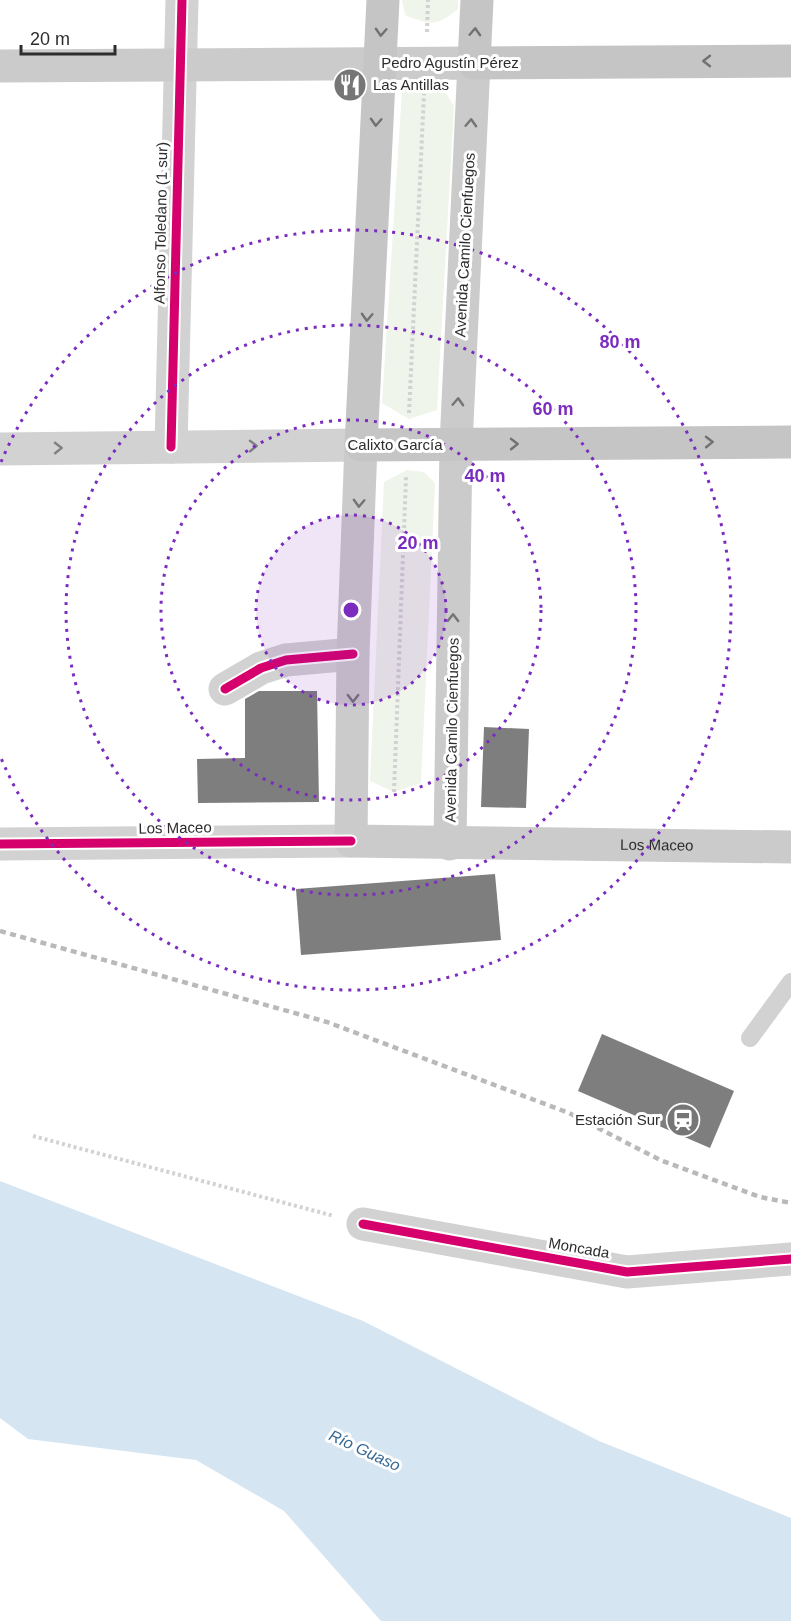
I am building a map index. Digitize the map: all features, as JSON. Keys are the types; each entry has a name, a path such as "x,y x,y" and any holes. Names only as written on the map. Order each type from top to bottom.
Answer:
{"main road":[{"path":"351,841 353,654 383,0"},
{"name":"Avenida Camilo Cienfuegos","path":"351,841 450,844 456,444 477,0"},
{"name":"Pedro Agustín Pérez","path":"0,66 791,61"},
{"name":"Calixto García","path":"361,445 791,442"},
{"name":"Los Maceo","path":"450,844 791,847"}],"street":[{"name":"Alfonso Toledano (1 sur)","path":"171,447 182,0"},
{"name":"Calixto García","path":"0,448 361,445"},
{"path":"225,688 261,668 286,660 353,654"},
{"name":"Los Maceo","path":"0,844 351,841"},
{"name":"Moncada","path":"363,1224 627,1272 791,1259"}],"lane":[{"path":"750,1038 791,982"}],"path":[{"path":"394,792 428,0"},
{"path":"33,1136 363,1224"}],"shaded area":[{"path":"402,0 458,0 458,9 444,19 427,22 405,15"},
{"path":"425,86 444,90 454,106 437,410 409,419 382,403 402,91"},
{"path":"407,470 424,472 435,483 421,783 394,792 370,781 384,482"}],"water":[{"name":"Río Guaso","path":"0,1181 363,1321 599,1441 791,1518 791,1621 381,1621 284,1511 196,1460 28,1439 0,1418"}],"building":[{"path":"259,691 317,691 319,802 198,803 197,759 245,758 245,699"},
{"path":"484,727 529,729 526,808 481,807"},
{"path":"495,874 501,940 301,955 296,889"},
{"name":"Estación Sur","path":"602,1034 734,1091 710,1148 578,1091"}],"railway":[{"path":"0,931 327,1022 569,1113 660,1160 760,1197 791,1203"}],"cycle path":[{"path":"171,447 182,0"},
{"path":"225,689 261,668 286,660 353,654"},
{"path":"0,844 351,841"},
{"path":"363,1224 627,1272 791,1259"}],"place":[{"name":"Las Antillas","path":"350,85"},
{"name":"Estación Sur","path":"683,1120"}]}
